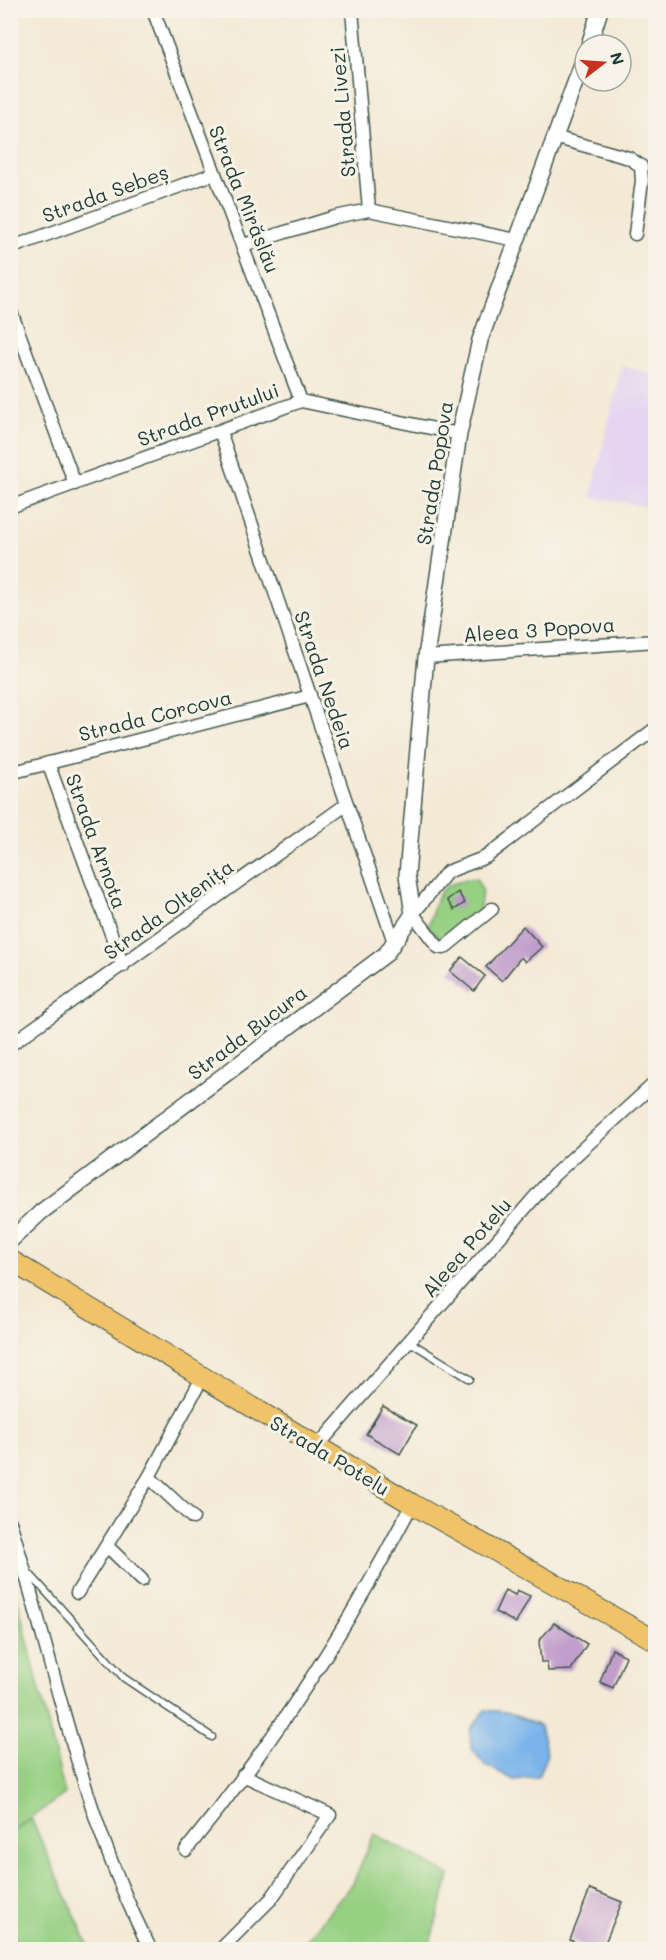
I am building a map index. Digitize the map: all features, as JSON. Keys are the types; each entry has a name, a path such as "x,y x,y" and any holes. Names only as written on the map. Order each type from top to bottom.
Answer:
{"main road":[{"name":"Strada Potelu","path":"10,1260 316,1448 656,1641"}],"street":[{"name":"Strada Mirăslău","path":"153,10 213,174 243,245 301,401"},
{"name":"Strada Livezi","path":"352,10 369,210"},
{"path":"593,33 600,10"},
{"name":"Strada Popova","path":"412,914 407,874 426,657 459,434 480,340 573,88"},
{"path":"554,138 629,158 641,166 642,181 635,234"},
{"name":"Strada Sebeș","path":"10,248 213,174"},
{"path":"243,245 334,217 369,210 516,240"},
{"path":"10,309 75,484"},
{"name":"Strada Prutului","path":"10,507 301,401 459,434"},
{"name":"Strada Nedeia","path":"220,431 394,942"},
{"name":"Aleea 3 Popova","path":"426,657 656,641"},
{"name":"Strada Corcova","path":"10,773 310,696"},
{"path":"492,909 444,948 438,947 412,914 447,872 486,857 656,728"},
{"name":"Strada Arnota","path":"48,763 123,966"},
{"name":"Strada Oltenița","path":"10,1045 347,804"},
{"name":"Strada Bucura","path":"10,1241 41,1212 386,954 412,914"},
{"name":"Aleea Potelu","path":"316,1448 554,1175 656,1082"},
{"path":"77,1593 150,1477 202,1378"},
{"path":"150,1477 193,1518"},
{"path":"186,1850 243,1775 327,1652 387,1553 412,1504"},
{"path":"10,1522 91,1808 121,1885 151,1950"},
{"path":"107,1545 142,1580"},
{"path":"220,1950 271,1899 330,1815 243,1775"}],"lane":[{"path":"410,1342 470,1378"},
{"path":"25,1569 124,1678 212,1737"}],"shaded area":[{"path":"622,366 655,375 655,508 591,497"}],"green space":[{"path":"476,878 482,890 479,914 441,941 428,926 438,896 453,883"},
{"path":"11,1573 65,1794 10,1831"},
{"path":"31,1818 90,1949 11,1949 11,1833"},
{"path":"374,1834 450,1875 428,1949 299,1949 353,1883"}],"water":[{"path":"485,1710 507,1712 540,1726 547,1754 538,1777 514,1780 485,1765 471,1748 470,1730"}],"building":[{"path":"458,892 465,903 454,910 447,900"},
{"path":"523,926 542,947 525,962 521,957 502,981 486,967"},
{"path":"462,957 485,976 474,991 450,971"},
{"path":"383,1406 417,1425 400,1454 366,1434"},
{"path":"505,1590 515,1595 517,1590 530,1596 516,1623 495,1612"},
{"path":"554,1623 587,1644 571,1670 548,1671 547,1662 541,1662 539,1641"},
{"path":"612,1649 626,1656 613,1688 600,1682"},
{"path":"590,1889 622,1902 602,1950 593,1950 570,1940"}]}
